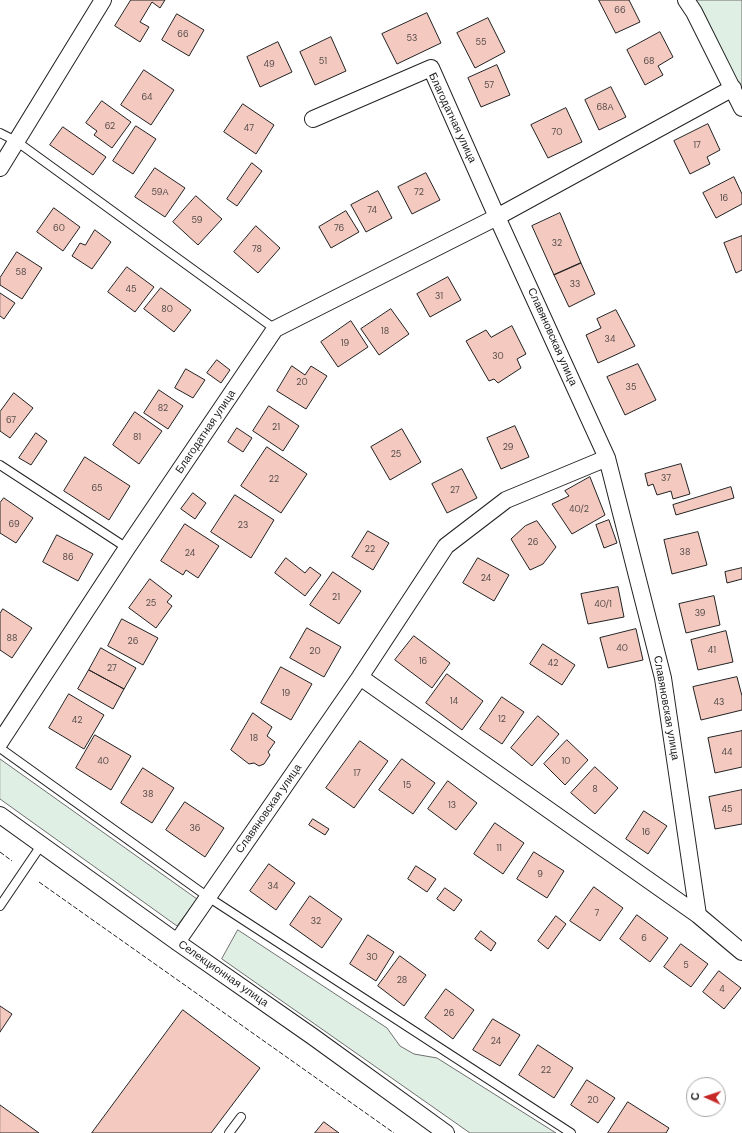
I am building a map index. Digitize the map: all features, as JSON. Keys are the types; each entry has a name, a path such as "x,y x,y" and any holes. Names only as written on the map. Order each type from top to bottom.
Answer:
{"street":[{"path":"0,168 102,0"},
{"path":"686,0 694,12 742,108"},
{"name":"Благодатная улица","path":"313,119 431,68 496,217"},
{"name":"Благодатная улица","path":"0,742 127,548 275,329 496,217 733,88"},
{"name":"Славяновская улица","path":"496,217 607,458 664,678 698,915"},
{"name":"Славяновская улица","path":"177,942 360,677 446,546 506,500 607,458"},
{"path":"360,677 698,915 742,952"},
{"name":"Селекционная улица","path":"0,815 446,1133"}],"lane":[{"path":"0,133 16,141 275,329"},
{"path":"0,466 127,548"},
{"path":"0,748 208,897 571,1133"},
{"path":"0,906 42,844"},
{"path":"229,1133 241,1117"}],"green space":[{"path":"692,0 742,0 742,94"},
{"path":"0,759 197,899 177,926 0,799"},
{"path":"238,930 387,1028 400,1046 414,1054 437,1058 556,1133 470,1133 222,959"}],"building":[{"path":"131,0 165,0 160,8 152,2 140,22 149,27 140,42 115,26"},
{"path":"599,0 629,0 640,22 616,33"},
{"path":"427,13 441,43 397,64 382,34"},
{"path":"177,14 204,30 189,56 162,40"},
{"path":"488,18 505,52 475,68 457,33"},
{"path":"660,32 673,57 658,66 663,75 645,85 627,50"},
{"path":"331,37 346,71 315,85 300,52"},
{"path":"278,42 292,72 260,87 247,57"},
{"path":"497,65 510,95 481,107 468,78"},
{"path":"144,70 174,90 151,125 121,105"},
{"path":"611,87 626,117 599,130 585,100"},
{"path":"102,101 131,122 112,148 94,135 97,131 86,123"},
{"path":"243,104 274,125 256,154 224,132"},
{"path":"566,108 582,142 548,158 531,125"},
{"path":"708,124 720,150 707,157 710,164 690,174 674,141"},
{"path":"136,126 156,139 133,174 113,161"},
{"path":"63,127 106,157 93,175 50,145"},
{"path":"252,163 262,171 237,206 227,199"},
{"path":"155,168 185,188 165,217 135,197"},
{"path":"426,173 440,200 412,214 398,187"},
{"path":"734,177 742,194 742,204 716,218 703,193"},
{"path":"378,191 392,218 366,232 351,205"},
{"path":"196,196 222,219 198,245 173,222"},
{"path":"54,208 80,227 63,251 37,232"},
{"path":"346,211 359,232 331,248 319,227"},
{"path":"560,213 581,263 554,275 532,226"},
{"path":"256,226 280,248 258,273 234,252"},
{"path":"95,230 111,242 92,269 72,256 80,243 85,245"},
{"path":"742,236 742,270 736,273 724,243"},
{"path":"17,252 42,268 22,299 0,285 0,278"},
{"path":"581,263 595,294 569,307 554,275"},
{"path":"127,267 154,287 135,312 108,292"},
{"path":"448,277 461,300 430,317 417,294"},
{"path":"161,288 191,310 174,332 144,309"},
{"path":"0,293 15,303 4,319 0,316"},
{"path":"391,309 409,334 379,355 361,329"},
{"path":"616,310 635,346 598,363 586,335 601,328 597,319"},
{"path":"351,321 368,347 338,367 321,342"},
{"path":"512,326 526,354 517,359 521,368 498,383 494,379 489,381 466,341 486,330 491,337"},
{"path":"217,360 230,370 221,383 207,373"},
{"path":"638,364 656,400 625,415 607,377"},
{"path":"292,366 305,375 311,366 327,376 306,409 277,391"},
{"path":"186,369 205,380 193,398 175,388"},
{"path":"159,390 183,406 168,429 144,413"},
{"path":"14,393 33,408 10,438 0,431 0,412"},
{"path":"269,406 299,426 283,451 253,431"},
{"path":"135,412 162,431 139,464 113,445"},
{"path":"515,426 529,457 501,469 487,438"},
{"path":"237,428 252,438 243,452 228,442"},
{"path":"402,429 421,462 390,480 371,447"},
{"path":"36,433 47,441 31,465 19,458"},
{"path":"267,447 307,474 281,513 241,486"},
{"path":"85,457 130,486 109,520 64,491"},
{"path":"681,464 690,494 673,499 671,491 657,495 653,484 648,486 645,474"},
{"path":"462,469 477,498 447,513 432,484"},
{"path":"590,477 605,515 572,534 552,504 569,496 565,491"},
{"path":"731,487 734,498 676,515 673,505"},
{"path":"193,493 206,503 195,519 181,509"},
{"path":"235,495 274,520 251,558 211,532"},
{"path":"4,498 33,518 16,543 0,533 0,503"},
{"path":"609,520 617,543 604,548 596,525"},
{"path":"537,521 556,547 543,564 530,570 511,539 525,526"},
{"path":"185,524 219,546 198,578 186,570 183,575 161,561"},
{"path":"368,531 389,543 373,570 352,557"},
{"path":"698,532 707,565 672,574 664,540"},
{"path":"57,535 93,554 78,581 43,562"},
{"path":"286,558 305,573 310,567 321,575 305,596 275,573"},
{"path":"478,558 509,575 494,601 463,583"},
{"path":"742,568 742,579 727,583 725,572"},
{"path":"333,572 361,591 339,624 310,605"},
{"path":"150,579 172,596 167,602 172,606 156,628 129,608"},
{"path":"618,587 624,617 588,624 581,594"},
{"path":"714,596 720,625 686,633 679,604"},
{"path":"3,609 32,628 12,658 0,650 0,614"},
{"path":"122,619 158,638 143,665 108,646"},
{"path":"307,628 341,647 324,677 290,658"},
{"path":"636,629 643,660 608,668 600,638"},
{"path":"726,631 733,662 698,670 691,640"},
{"path":"414,636 450,663 432,688 395,660"},
{"path":"543,644 575,665 562,685 530,664"},
{"path":"101,648 136,668 124,689 89,670"},
{"path":"281,667 312,684 291,720 261,703"},
{"path":"89,670 124,689 113,709 78,689"},
{"path":"447,674 483,701 462,730 426,703"},
{"path":"737,677 742,696 742,710 701,720 693,687"},
{"path":"69,694 104,715 84,749 49,728"},
{"path":"502,697 524,712 502,744 480,729"},
{"path":"253,713 272,727 267,736 275,742 268,752 270,755 264,764 259,766 254,763 249,764 231,750"},
{"path":"538,716 559,734 532,766 511,748"},
{"path":"742,731 742,767 715,773 708,738"},
{"path":"95,735 131,756 111,790 76,768"},
{"path":"567,740 588,760 565,785 544,764"},
{"path":"360,741 388,761 354,808 326,788"},
{"path":"402,759 435,783 413,814 379,790"},
{"path":"595,767 618,788 595,814 571,793"},
{"path":"143,768 174,788 152,823 121,803"},
{"path":"448,781 477,803 456,830 428,809"},
{"path":"742,790 742,824 715,829 709,797"},
{"path":"185,802 224,828 205,857 166,830"},
{"path":"644,811 667,826 648,854 626,839"},
{"path":"313,819 329,829 325,835 309,825"},
{"path":"495,823 524,843 503,874 474,854"},
{"path":"534,852 564,871 547,898 517,879"},
{"path":"269,864 295,883 276,910 250,891"},
{"path":"416,866 436,879 427,892 408,879"},
{"path":"594,887 623,908 600,941 570,921"},
{"path":"445,888 462,900 454,911 437,899"},
{"path":"310,896 342,919 322,948 290,925"},
{"path":"637,915 668,938 650,962 620,939"},
{"path":"556,916 566,924 548,949 538,941"},
{"path":"481,931 496,943 491,951 475,939"},
{"path":"368,935 394,952 376,981 350,964"},
{"path":"681,944 708,964 691,987 664,967"},
{"path":"400,956 426,975 404,1006 378,986"},
{"path":"719,971 741,988 724,1009 703,992"},
{"path":"446,989 474,1010 453,1039 425,1018"},
{"path":"0,1006 12,1014 0,1032"},
{"path":"183,1010 260,1068 211,1133 92,1133"},
{"path":"493,1019 520,1035 500,1066 473,1050"},
{"path":"538,1045 573,1068 554,1098 519,1075"},
{"path":"587,1080 615,1098 598,1123 571,1105"},
{"path":"628,1102 669,1128 666,1133 608,1133"},
{"path":"0,1105 39,1133 0,1133"},
{"path":"324,1122 339,1133 315,1133"}],"fence":[{"path":"0,852 12,861"},
{"path":"39,882 394,1133"}]}
